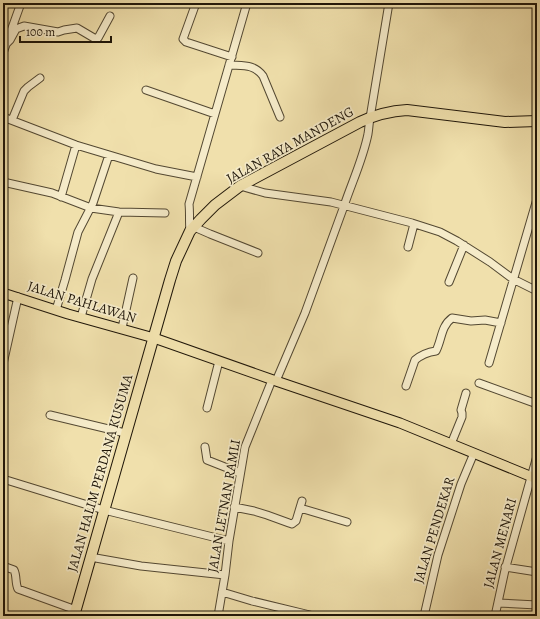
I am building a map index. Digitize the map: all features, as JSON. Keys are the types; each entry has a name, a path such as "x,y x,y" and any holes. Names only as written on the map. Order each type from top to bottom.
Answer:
{"highway":[{"name":"JALAN RAYA MANDENG","path":"154,338 178,256 192,229 215,205 240,186 370,118 393,111 407,110 505,122 534,120"},
{"name":"JALAN HALIM PERDANA KUSUMA","path":"75,613 125,433 154,338"}],"main road":[{"name":"JALAN PAHLAWAN","path":"3,293 154,338 400,423 534,478"}],"street":[{"path":"3,53 21,3"},
{"path":"196,3 183,39 186,42 232,57"},
{"path":"247,3 189,204 192,229 210,234 258,253"},
{"name":"JALAN LETNAN RAMLI","path":"218,616 234,507 245,447 305,313 364,148 368,132 389,3"},
{"path":"7,43 16,29 24,26 58,32 77,28 94,38 98,38 110,16"},
{"path":"230,65 252,67 258,70 263,76 270,97 280,117"},
{"path":"12,120 24,91 40,78"},
{"path":"146,90 215,114"},
{"path":"3,117 76,145 156,169 196,177"},
{"path":"61,197 76,145"},
{"path":"56,310 78,232 91,208 109,155"},
{"path":"3,182 52,193 91,208 119,212 165,214"},
{"path":"240,186 265,193 331,202 440,232 464,245 513,279 537,291"},
{"path":"489,363 537,200"},
{"path":"81,317 92,279 119,212"},
{"path":"408,247 414,224"},
{"path":"449,282 464,245"},
{"path":"122,328 133,278"},
{"path":"3,364 6,337 18,297"},
{"path":"406,386 415,360 428,352 436,351 447,321 452,318 471,321 485,320 501,323"},
{"path":"207,408 219,361"},
{"path":"479,383 537,404"},
{"path":"452,444 462,417 461,410 466,393"},
{"path":"50,415 125,433"},
{"path":"205,447 207,460 240,473"},
{"name":"JALAN PENDEKAR","path":"424,616 438,555 460,484 474,454"},
{"name":"JALAN MENARI","path":"495,616 505,567 534,478 537,456"},
{"path":"3,479 104,510 229,541"},
{"path":"234,507 254,511 292,524 296,521 302,501"},
{"path":"300,508 347,522"},
{"path":"90,557 141,566 225,575"},
{"path":"3,566 14,570 16,586 18,589 75,613"},
{"path":"505,567 537,572"},
{"path":"222,592 314,616"},
{"path":"498,603 537,605"}]}
